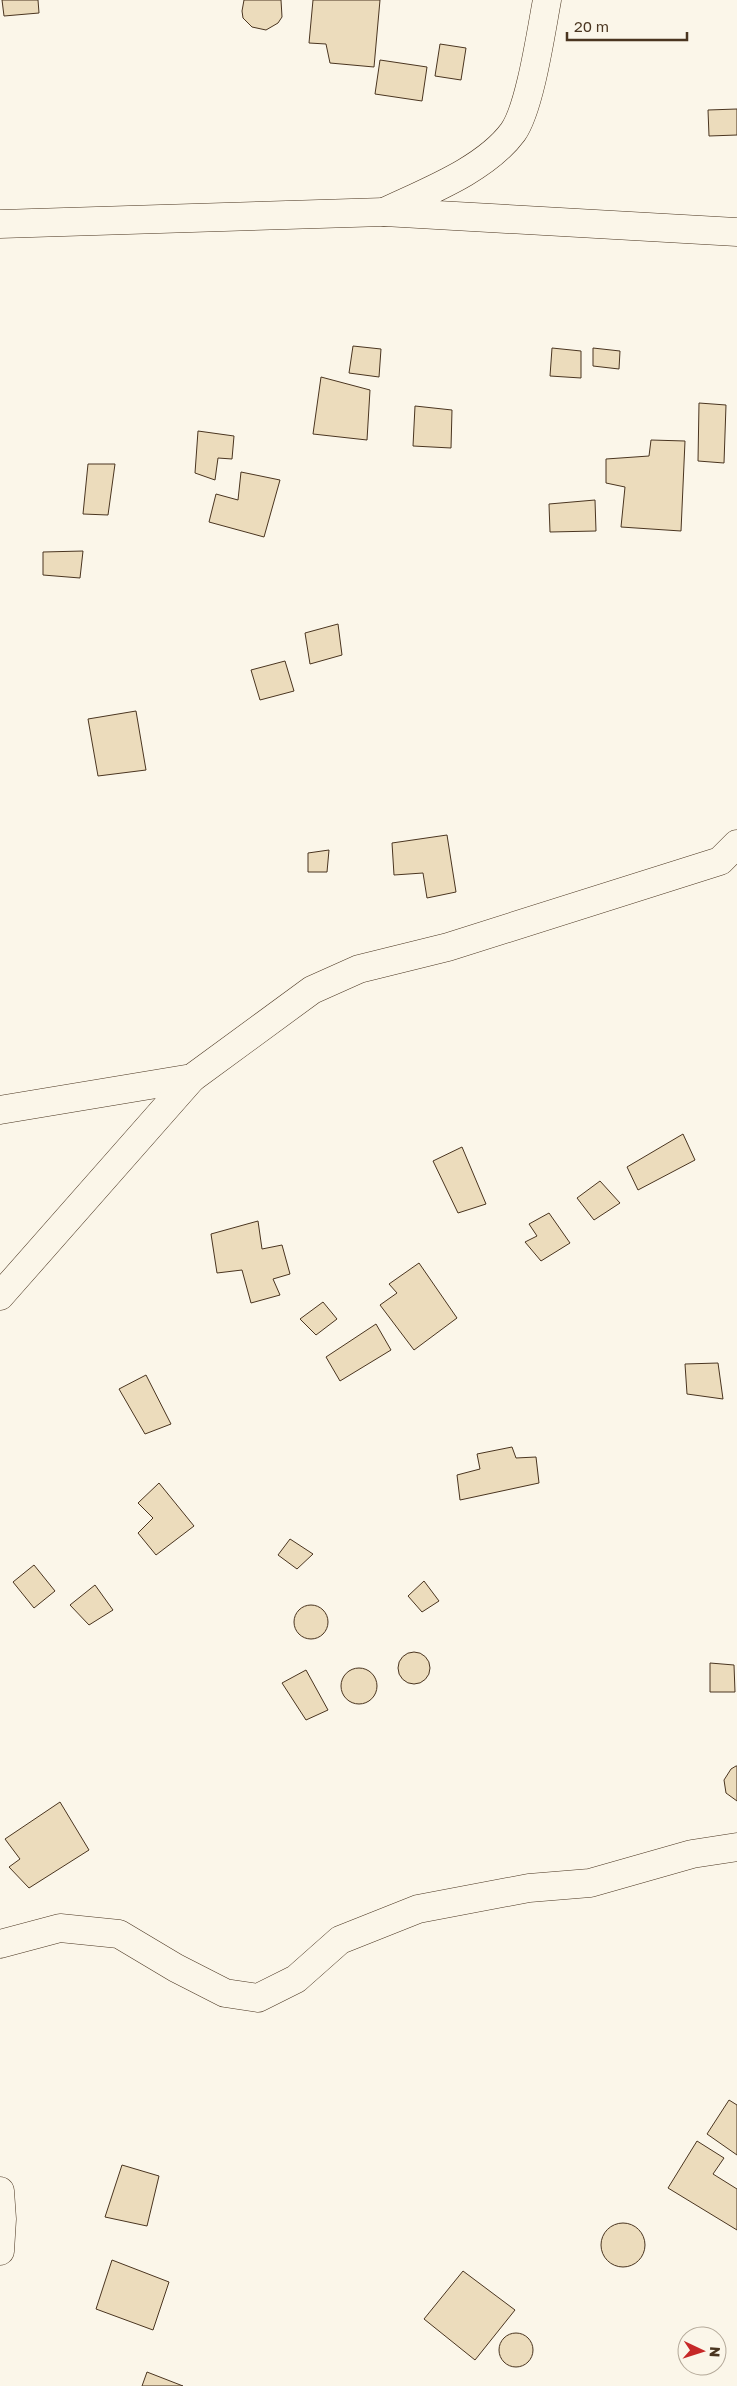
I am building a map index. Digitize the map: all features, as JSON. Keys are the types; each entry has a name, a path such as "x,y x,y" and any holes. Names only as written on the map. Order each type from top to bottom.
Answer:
{"street":[{"path":"384,212 436,188 488,158 513,132 525,105 547,0"},
{"path":"0,224 384,212 737,232"},
{"path":"0,1296 192,1078 312,990 359,968 448,947 720,861 737,844"},
{"path":"0,1110 192,1078"},
{"path":"0,1944 60,1928 119,1934 176,1968 225,1993 258,1998 296,1979 340,1940 418,1909 529,1888 590,1883 692,1854 737,1847"},
{"path":"0,2191 2,2219 0,2251"}],"building":[{"path":"2,0 38,0 39,13 4,16"},
{"path":"244,0 281,0 282,17 278,23 266,30 252,27 243,18"},
{"path":"313,0 380,0 374,67 330,63 326,44 309,43"},
{"path":"440,44 466,48 461,80 435,76"},
{"path":"380,60 427,67 422,101 375,94"},
{"path":"737,109 737,135 709,136 708,110"},
{"path":"353,346 381,349 379,377 349,373"},
{"path":"552,348 581,351 581,378 550,376"},
{"path":"593,348 620,351 619,369 593,366"},
{"path":"321,377 370,390 367,440 313,434"},
{"path":"699,403 726,405 724,463 698,461"},
{"path":"415,406 452,410 451,448 413,446"},
{"path":"198,431 234,436 232,459 218,458 215,480 195,473"},
{"path":"651,440 685,441 681,531 621,527 625,487 606,483 606,459 649,456"},
{"path":"88,464 115,464 108,515 83,514"},
{"path":"241,472 280,480 264,537 209,522 216,494 238,500"},
{"path":"595,500 596,531 550,532 549,504"},
{"path":"83,551 80,578 43,575 43,552"},
{"path":"338,624 342,655 310,664 305,633"},
{"path":"285,661 294,691 260,700 251,670"},
{"path":"136,711 146,770 98,776 88,719"},
{"path":"447,835 456,892 427,898 423,873 394,875 392,843"},
{"path":"329,850 327,872 308,872 308,853"},
{"path":"683,1134 695,1160 638,1190 627,1167"},
{"path":"462,1147 486,1204 458,1213 433,1161"},
{"path":"600,1181 620,1203 594,1220 577,1198"},
{"path":"549,1213 570,1243 541,1261 525,1242 537,1236 529,1224"},
{"path":"258,1221 262,1249 282,1245 290,1274 273,1279 280,1295 251,1303 242,1270 217,1273 211,1234"},
{"path":"419,1263 457,1318 414,1350 380,1305 397,1293 389,1284"},
{"path":"323,1302 337,1319 316,1335 300,1319"},
{"path":"376,1324 391,1350 340,1381 326,1357"},
{"path":"718,1363 723,1399 687,1394 685,1364"},
{"path":"146,1375 171,1424 145,1434 119,1389"},
{"path":"512,1447 516,1458 536,1457 539,1483 460,1500 457,1475 480,1469 477,1454"},
{"path":"159,1483 194,1526 156,1555 138,1533 153,1518 138,1503"},
{"path":"290,1539 313,1554 297,1569 278,1555"},
{"path":"34,1565 55,1591 34,1608 13,1582"},
{"path":"424,1581 439,1601 422,1612 408,1596"},
{"path":"95,1585 113,1610 89,1625 70,1605"},
{"path":"311,1605 318,1606 323,1610 327,1615 327,1629 323,1634 318,1638 311,1639 304,1638 299,1634 295,1629 294,1622 295,1615 299,1610 304,1606"},
{"path":"414,1652 420,1653 425,1657 429,1662 429,1674 425,1679 420,1683 414,1684 408,1683 403,1679 399,1674 398,1668 399,1662 403,1657 408,1653"},
{"path":"710,1663 734,1665 735,1692 710,1692"},
{"path":"359,1668 366,1669 372,1673 376,1679 376,1693 372,1699 366,1703 359,1704 352,1703 346,1699 342,1693 341,1686 342,1679 346,1673 352,1669"},
{"path":"306,1670 328,1710 306,1720 282,1683"},
{"path":"736,1766 737,1801 726,1793 724,1780 731,1769"},
{"path":"60,1802 89,1850 29,1888 9,1867 20,1859 5,1839"},
{"path":"729,2100 737,2105 737,2155 707,2134"},
{"path":"697,2141 724,2158 713,2174 737,2189 737,2230 668,2188"},
{"path":"122,2165 159,2176 147,2226 105,2217"},
{"path":"627,2223 639,2229 644,2236 644,2254 639,2261 632,2266 619,2267 607,2261 602,2254 601,2241 607,2229 614,2224"},
{"path":"112,2260 169,2282 153,2330 96,2309"},
{"path":"463,2271 515,2310 475,2360 424,2319"},
{"path":"516,2333 523,2334 528,2338 532,2343 532,2357 528,2362 523,2366 516,2367 509,2366 504,2362 500,2357 499,2350 500,2343 504,2338 509,2334"},
{"path":"147,2372 183,2386 142,2386"}]}
